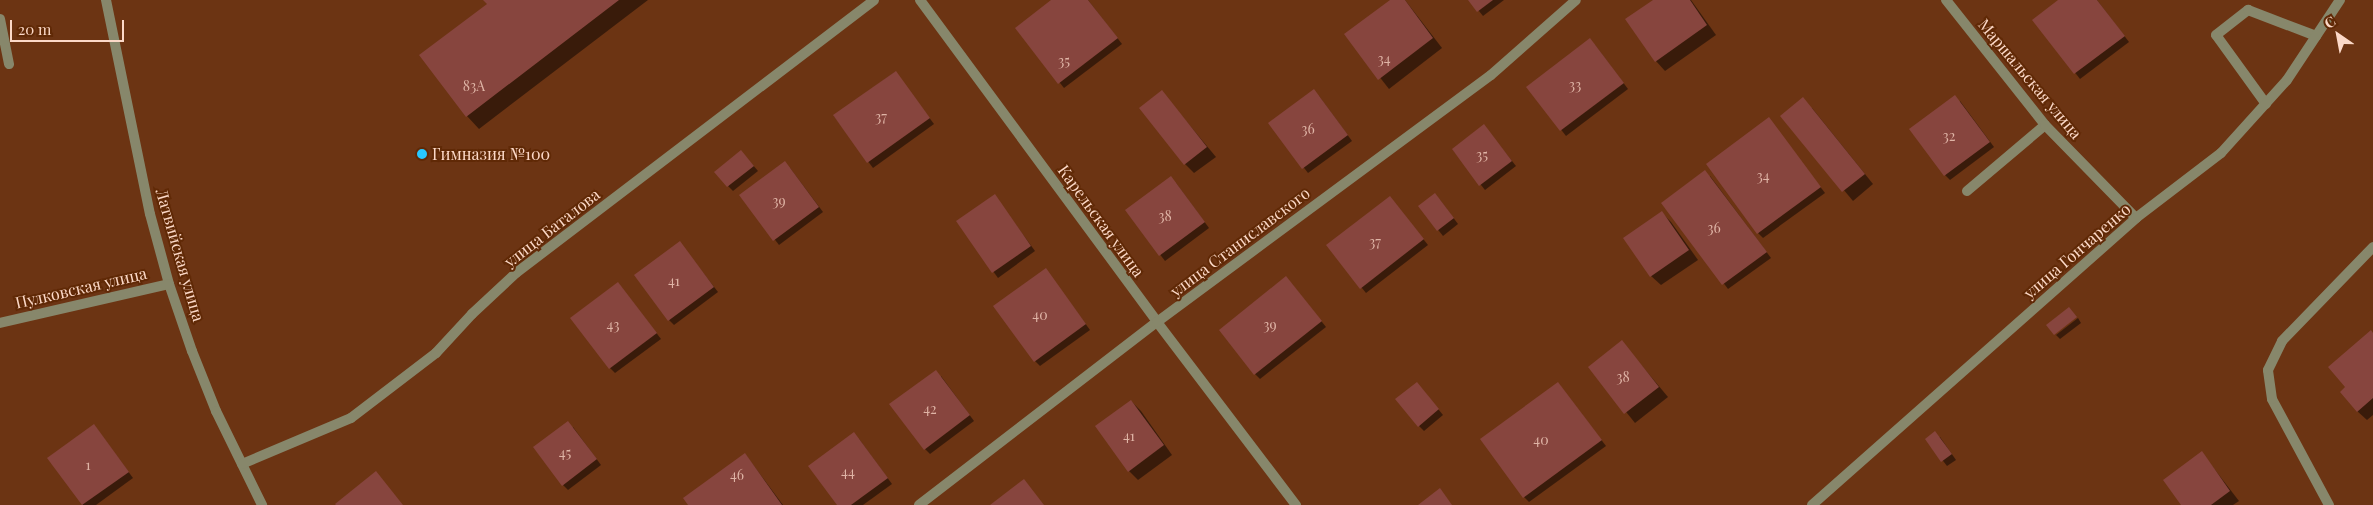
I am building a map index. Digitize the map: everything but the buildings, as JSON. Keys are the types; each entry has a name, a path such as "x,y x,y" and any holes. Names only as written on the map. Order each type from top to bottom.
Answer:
{"street":[{"name":"Латвийская улица","path":"106,0 150,214 169,284 199,368 262,505"},
{"name":"улица Баталова","path":"242,464 351,418 436,353 472,314 516,273 874,0"},
{"name":"Карельская улица","path":"920,0 1157,322 1296,505"},
{"name":"улица Станиславского","path":"919,505 1157,322 1491,75 1576,0"},
{"name":"Маршальская улица","path":"1946,0 2046,125 2136,218"},
{"name":"улица Гончаренко","path":"1812,505 2136,218 2221,153 2287,80 2340,0"},
{"path":"2266,104 2216,35 2248,10 2316,36"},
{"path":"0,19 9,64"},
{"path":"1967,191 2046,125"},
{"path":"2329,505 2272,399 2268,370 2282,341 2373,247"},
{"name":"Пулковская улица","path":"0,322 169,284"}],"place":[{"name":"Гимназия №100","path":"422,154"}]}
